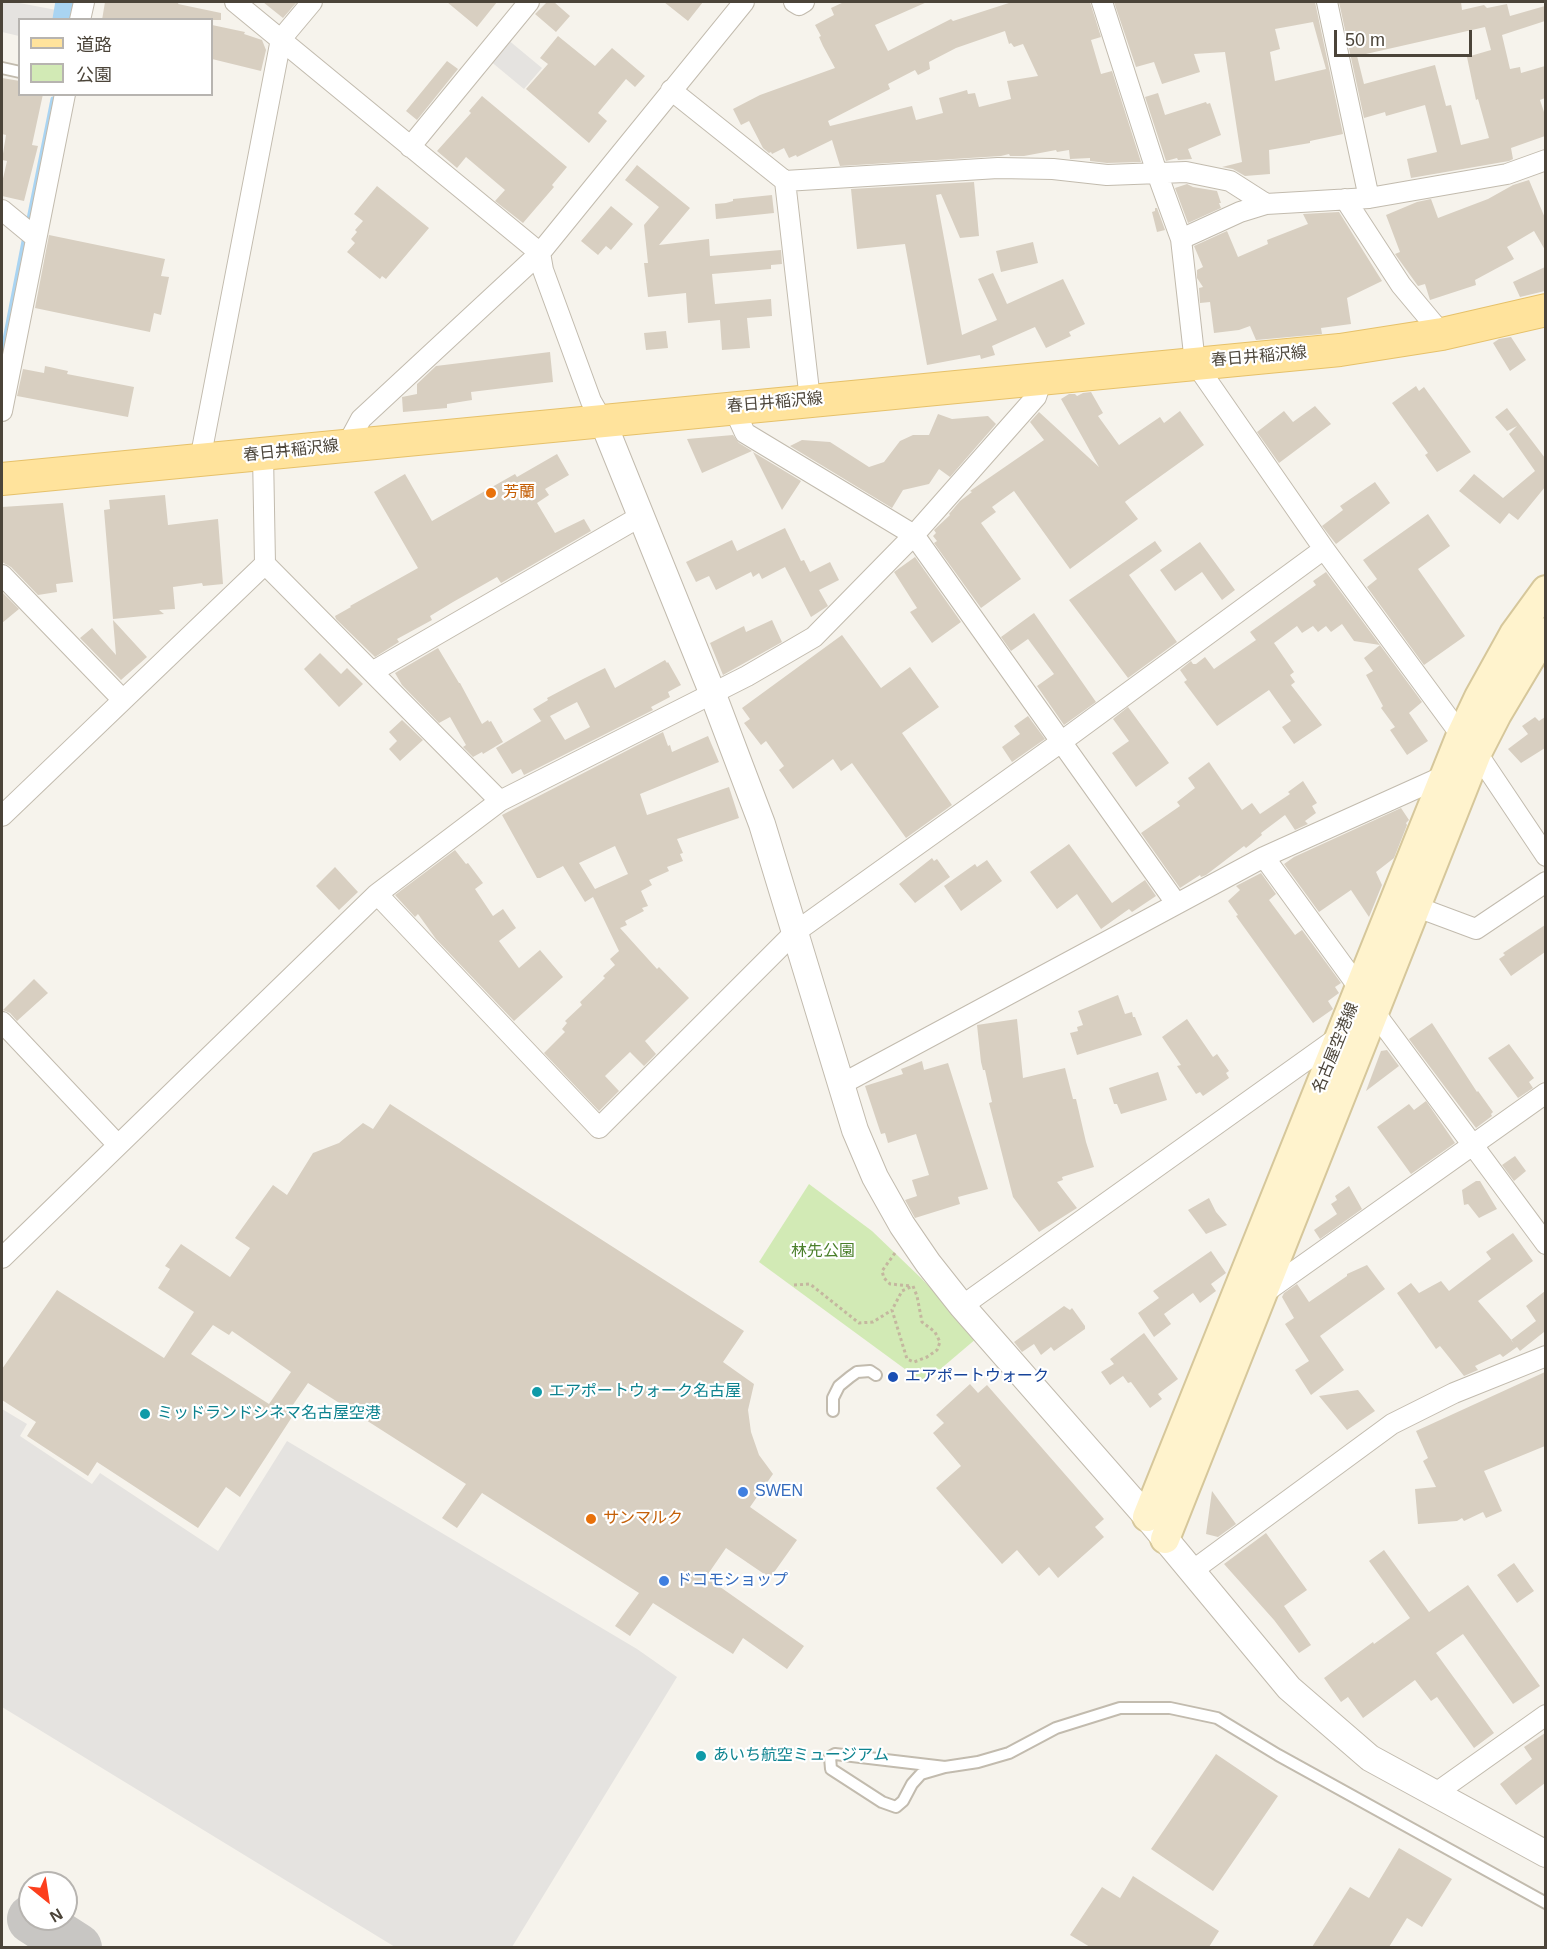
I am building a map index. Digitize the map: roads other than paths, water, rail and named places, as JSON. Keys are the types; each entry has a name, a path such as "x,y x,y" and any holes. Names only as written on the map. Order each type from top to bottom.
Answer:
{"main road":[{"name":"春日井稲沢線","path":"2,479 1340,350 1442,334 1545,310"},
{"name":"名古屋空港線","path":"1156,1528 1262,1294 1417,907 1469,744 1479,697 1514,634 1545,590"},
{"name":"名古屋空港線","path":"1156,1528 1340,1036 1446,775 1513,687 1545,632"}],"street":[{"path":"80,18 84,2"},
{"path":"235,2 540,254 543,270 591,401 603,422 712,692 762,824 855,1130 880,1186 921,1254 962,1306 1156,1528 1289,1688 1370,1758 1545,1854"},
{"path":"200,460 281,39 312,2"},
{"path":"410,147 529,2"},
{"path":"347,445 360,419 540,254 744,2"},
{"path":"794,2 799,5 804,2"},
{"path":"1102,2 1181,238 1195,363 1324,549 1469,744 1545,856"},
{"path":"1327,2 1369,198"},
{"path":"671,90 785,181 998,168 1053,169 1107,175 1186,172 1230,181 1266,204"},
{"path":"2,411 65,96"},
{"path":"1181,238 1240,212 1266,204 1369,198 1507,174 1545,160"},
{"path":"785,181 810,400"},
{"path":"1346,199 1401,285 1442,334"},
{"path":"9,216 36,238"},
{"path":"2,1257 377,894 500,801 747,676 814,637 914,536 1036,398 1042,379"},
{"path":"733,407 745,433 914,536 1176,903"},
{"path":"263,454 265,564 500,801"},
{"path":"372,672 641,516"},
{"path":"377,894 599,1128 794,933 1061,742 1324,549"},
{"path":"2,816 265,564"},
{"path":"2,575 122,699"},
{"path":"840,1085 1264,857 1446,775"},
{"path":"1264,857 1360,989"},
{"path":"1417,907 1476,929 1545,882"},
{"path":"1375,1013 1545,1244"},
{"path":"2,1022 118,1145"},
{"path":"962,1306 1340,1036"},
{"path":"1262,1294 1545,1094"},
{"path":"1192,1571 1392,1424 1454,1393 1545,1356"},
{"path":"1436,1793 1545,1715"}],"lane":[{"path":"2,68 18,72"},
{"path":"833,1411 833,1398 839,1386 857,1372 870,1371 876,1375"},
{"path":"945,1767 835,1754 830,1757 831,1769 882,1803 896,1807 903,1801 912,1784 921,1774 1008,1753 1056,1728 1120,1708 1170,1708 1217,1718 1278,1755 1545,1903"}],"waterway":[{"path":"69,18 72,2"},
{"path":"28,224 53,99"},
{"path":"2,355 25,236"}],"place":[{"name":"芳蘭","path":"491,493"},
{"name":"エアポートウォーク","path":"893,1377"},
{"name":"エアポートウォーク名古屋","path":"537,1392"},
{"name":"ミッドランドシネマ名古屋空港","path":"145,1414"},
{"name":"SWEN","path":"743,1492"},
{"name":"サンマルク","path":"591,1519"},
{"name":"ドコモショップ","path":"664,1581"},
{"name":"あいち航空ミュージアム","path":"701,1756"}],"park label":[{"name":"林先公園","path":"823,1252"}]}
